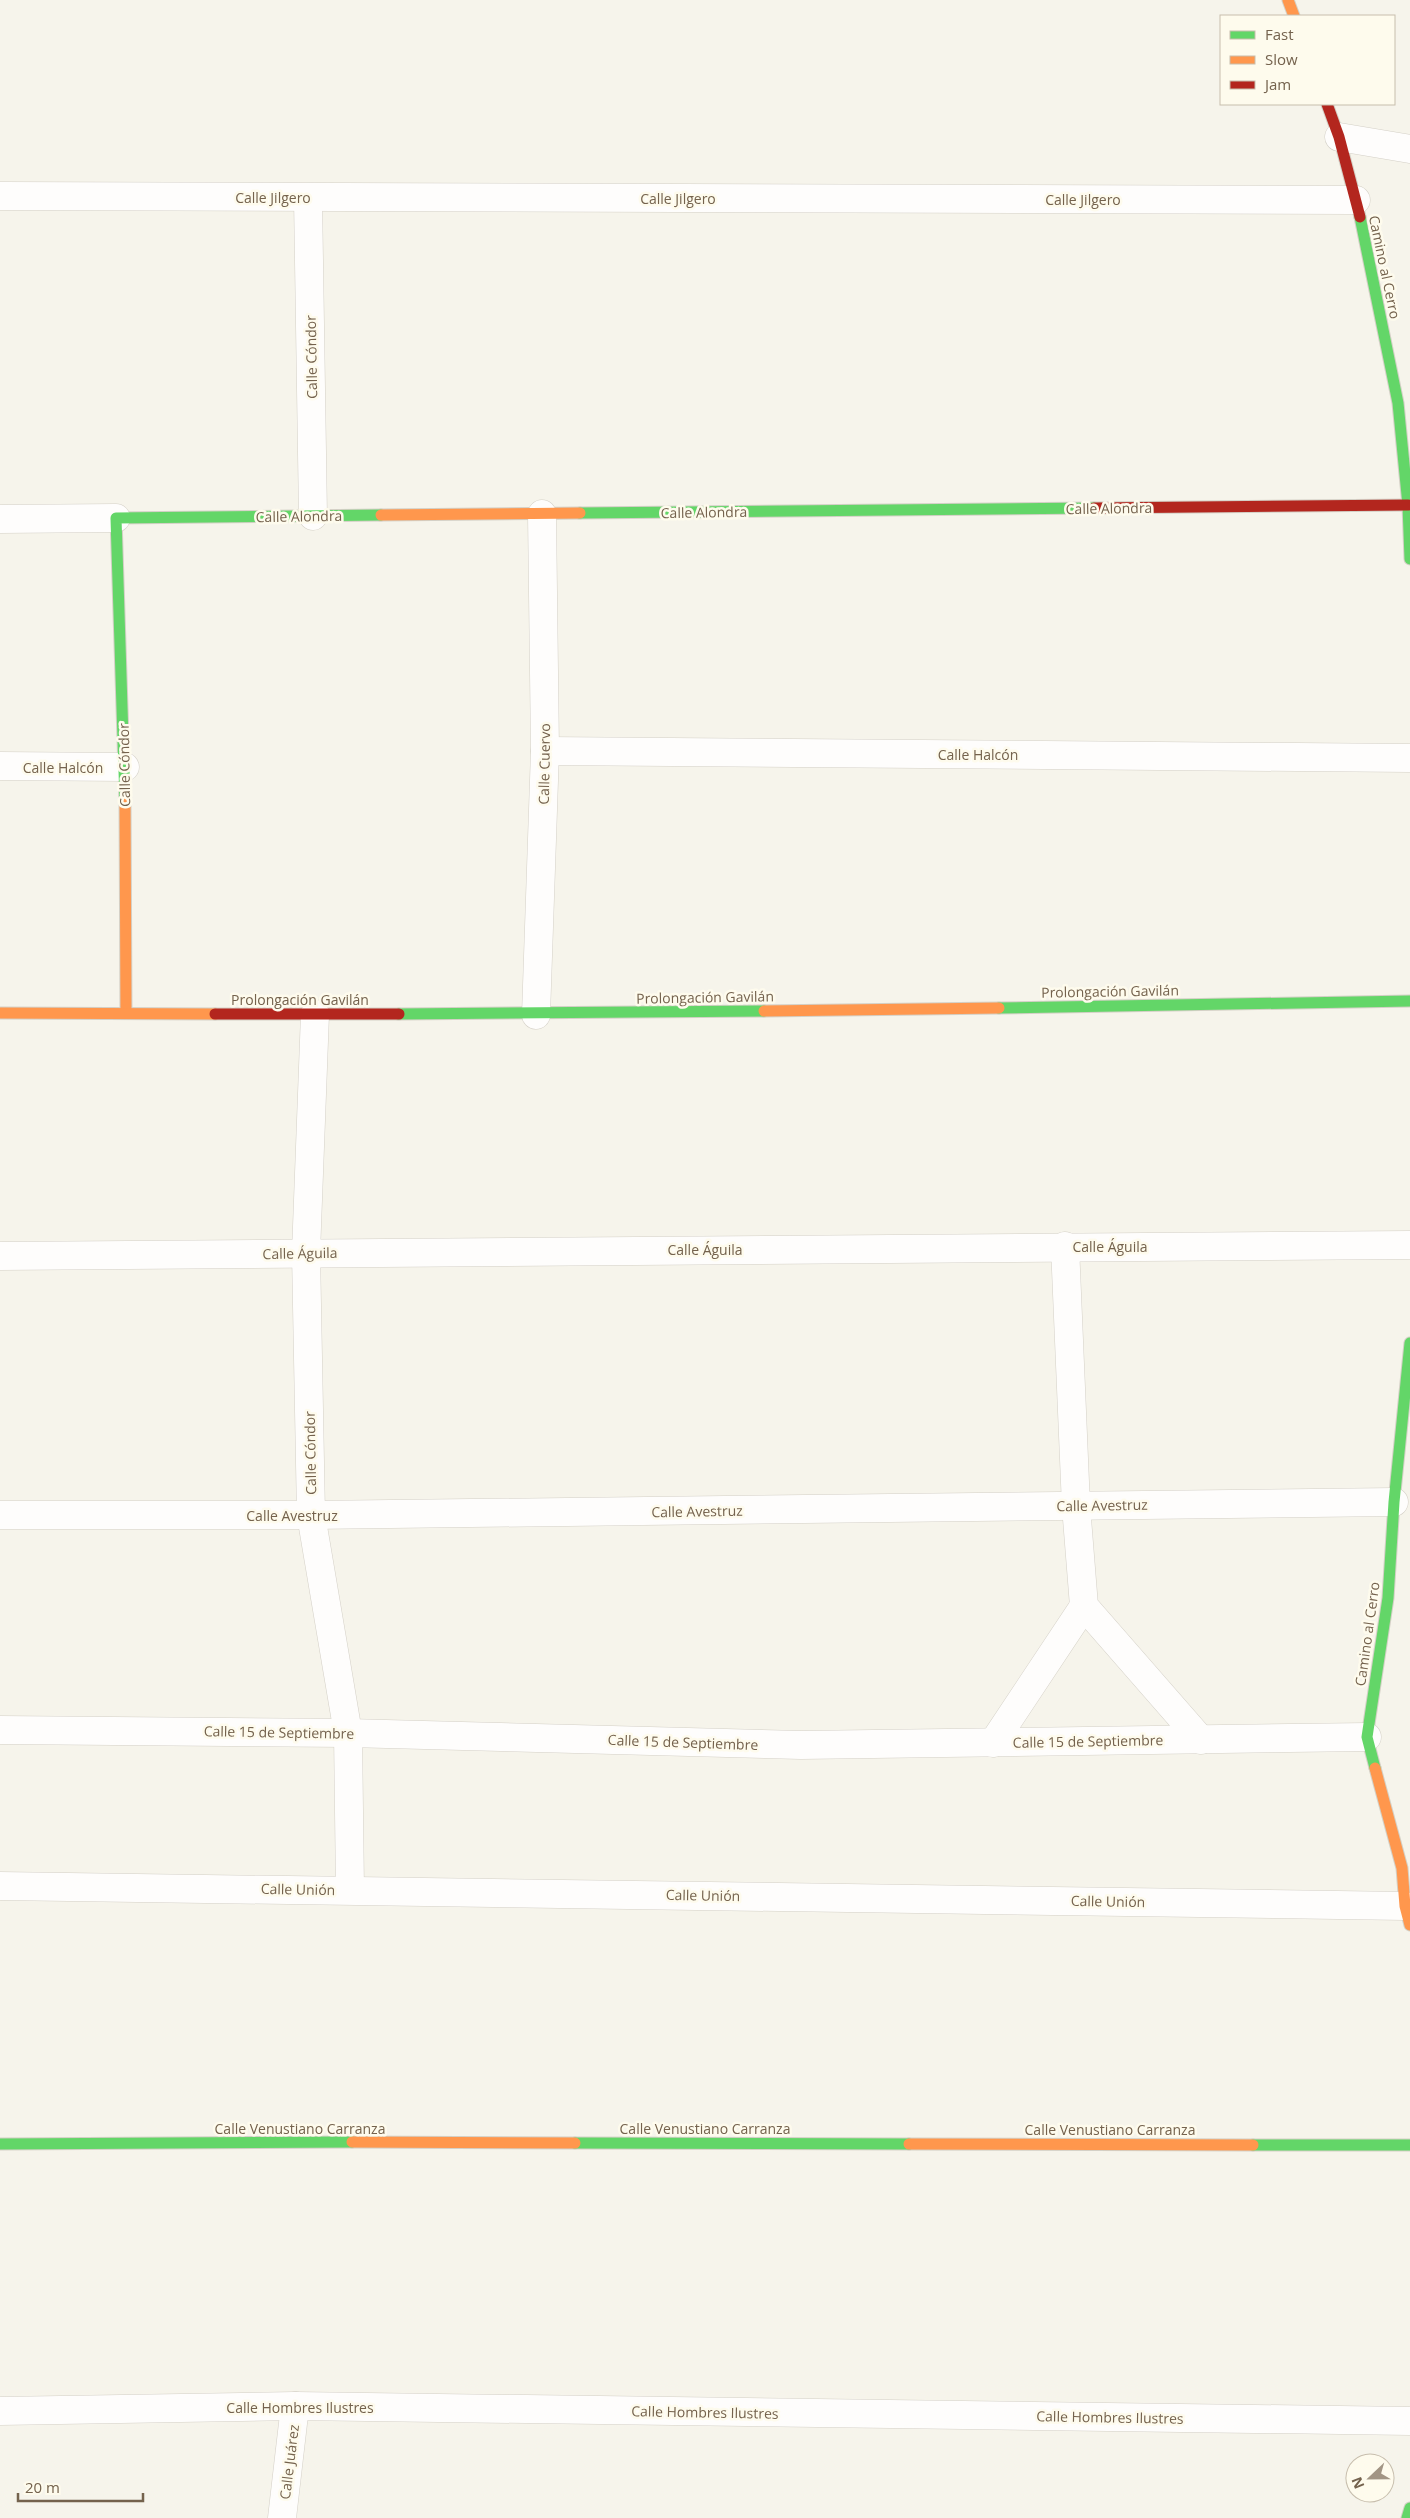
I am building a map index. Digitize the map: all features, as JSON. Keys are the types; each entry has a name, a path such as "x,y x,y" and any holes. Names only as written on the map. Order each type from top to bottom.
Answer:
{"main road":[{"path":"1288,0 1294,15"},
{"name":"Camino al Cerro","path":"1326,105 1339,137 1356,200 1404,404 1410,559"},
{"name":"Calle Alondra","path":"116,518 1408,505"},
{"name":"Calle Cóndor","path":"116,518 125,767 126,1013"},
{"name":"Prolongación Gavilán","path":"0,1012 536,1015 1410,1001"},
{"name":"Camino al Cerro","path":"1408,1915 1402,1868 1367,1737 1388,1598 1394,1502 1410,1343"},
{"name":"Calle Venustiano Carranza","path":"0,2144 255,2142 1410,2145"}],"street":[{"path":"1339,137 1410,149"},
{"name":"Calle Jilgero","path":"0,196 1356,200"},
{"name":"Calle Cóndor","path":"308,198 313,516"},
{"name":"Calle Cuervo","path":"536,1015 545,751 542,514"},
{"name":"Calle Alondra","path":"0,519 116,518"},
{"name":"Calle Halcón","path":"545,751 1410,758"},
{"name":"Calle Halcón","path":"0,766 125,767"},
{"name":"Calle Cóndor","path":"315,1014 306,1253 311,1515 348,1733 350,1890"},
{"name":"Calle Águila","path":"0,1256 1065,1246 1410,1245"},
{"path":"1065,1246 1076,1506 1084,1606 1202,1740"},
{"name":"Calle Avestruz","path":"0,1515 311,1515 1394,1502"},
{"path":"993,1743 1084,1606"},
{"name":"Calle 15 de Septiembre","path":"0,1730 348,1733 801,1745 1367,1737"},
{"name":"Calle Unión","path":"0,1886 350,1890 1408,1915"},
{"name":"Calle Hombres Ilustres","path":"0,2411 296,2406 1410,2421"},
{"name":"Calle Juárez","path":"282,2518 296,2406"}],"traffic: fast":[{"path":"1360,217 1398,403 1408,505 1410,559"},
{"path":"580,513 1094,508"},
{"path":"125,802 116,518 381,515"},
{"path":"999,1008 1410,1001"},
{"path":"399,1014 764,1011"},
{"path":"1375,1768 1367,1737 1388,1598 1394,1502 1410,1343"},
{"path":"0,2144 352,2142"},
{"path":"575,2143 909,2144"},
{"path":"1253,2145 1410,2145"},
{"path":"1407,2518 1410,2508"}],"traffic: slow":[{"path":"1288,0 1294,15"},
{"path":"381,515 580,513"},
{"path":"125,802 126,1013"},
{"path":"764,1011 999,1008"},
{"path":"0,1013 215,1014"},
{"path":"1375,1768 1402,1868 1405,1906 1410,1925"},
{"path":"352,2142 575,2143"},
{"path":"909,2144 1253,2145"}],"traffic: jam":[{"path":"1327,105 1339,137 1360,217"},
{"path":"1094,508 1408,505"},
{"path":"215,1014 399,1014"}]}
